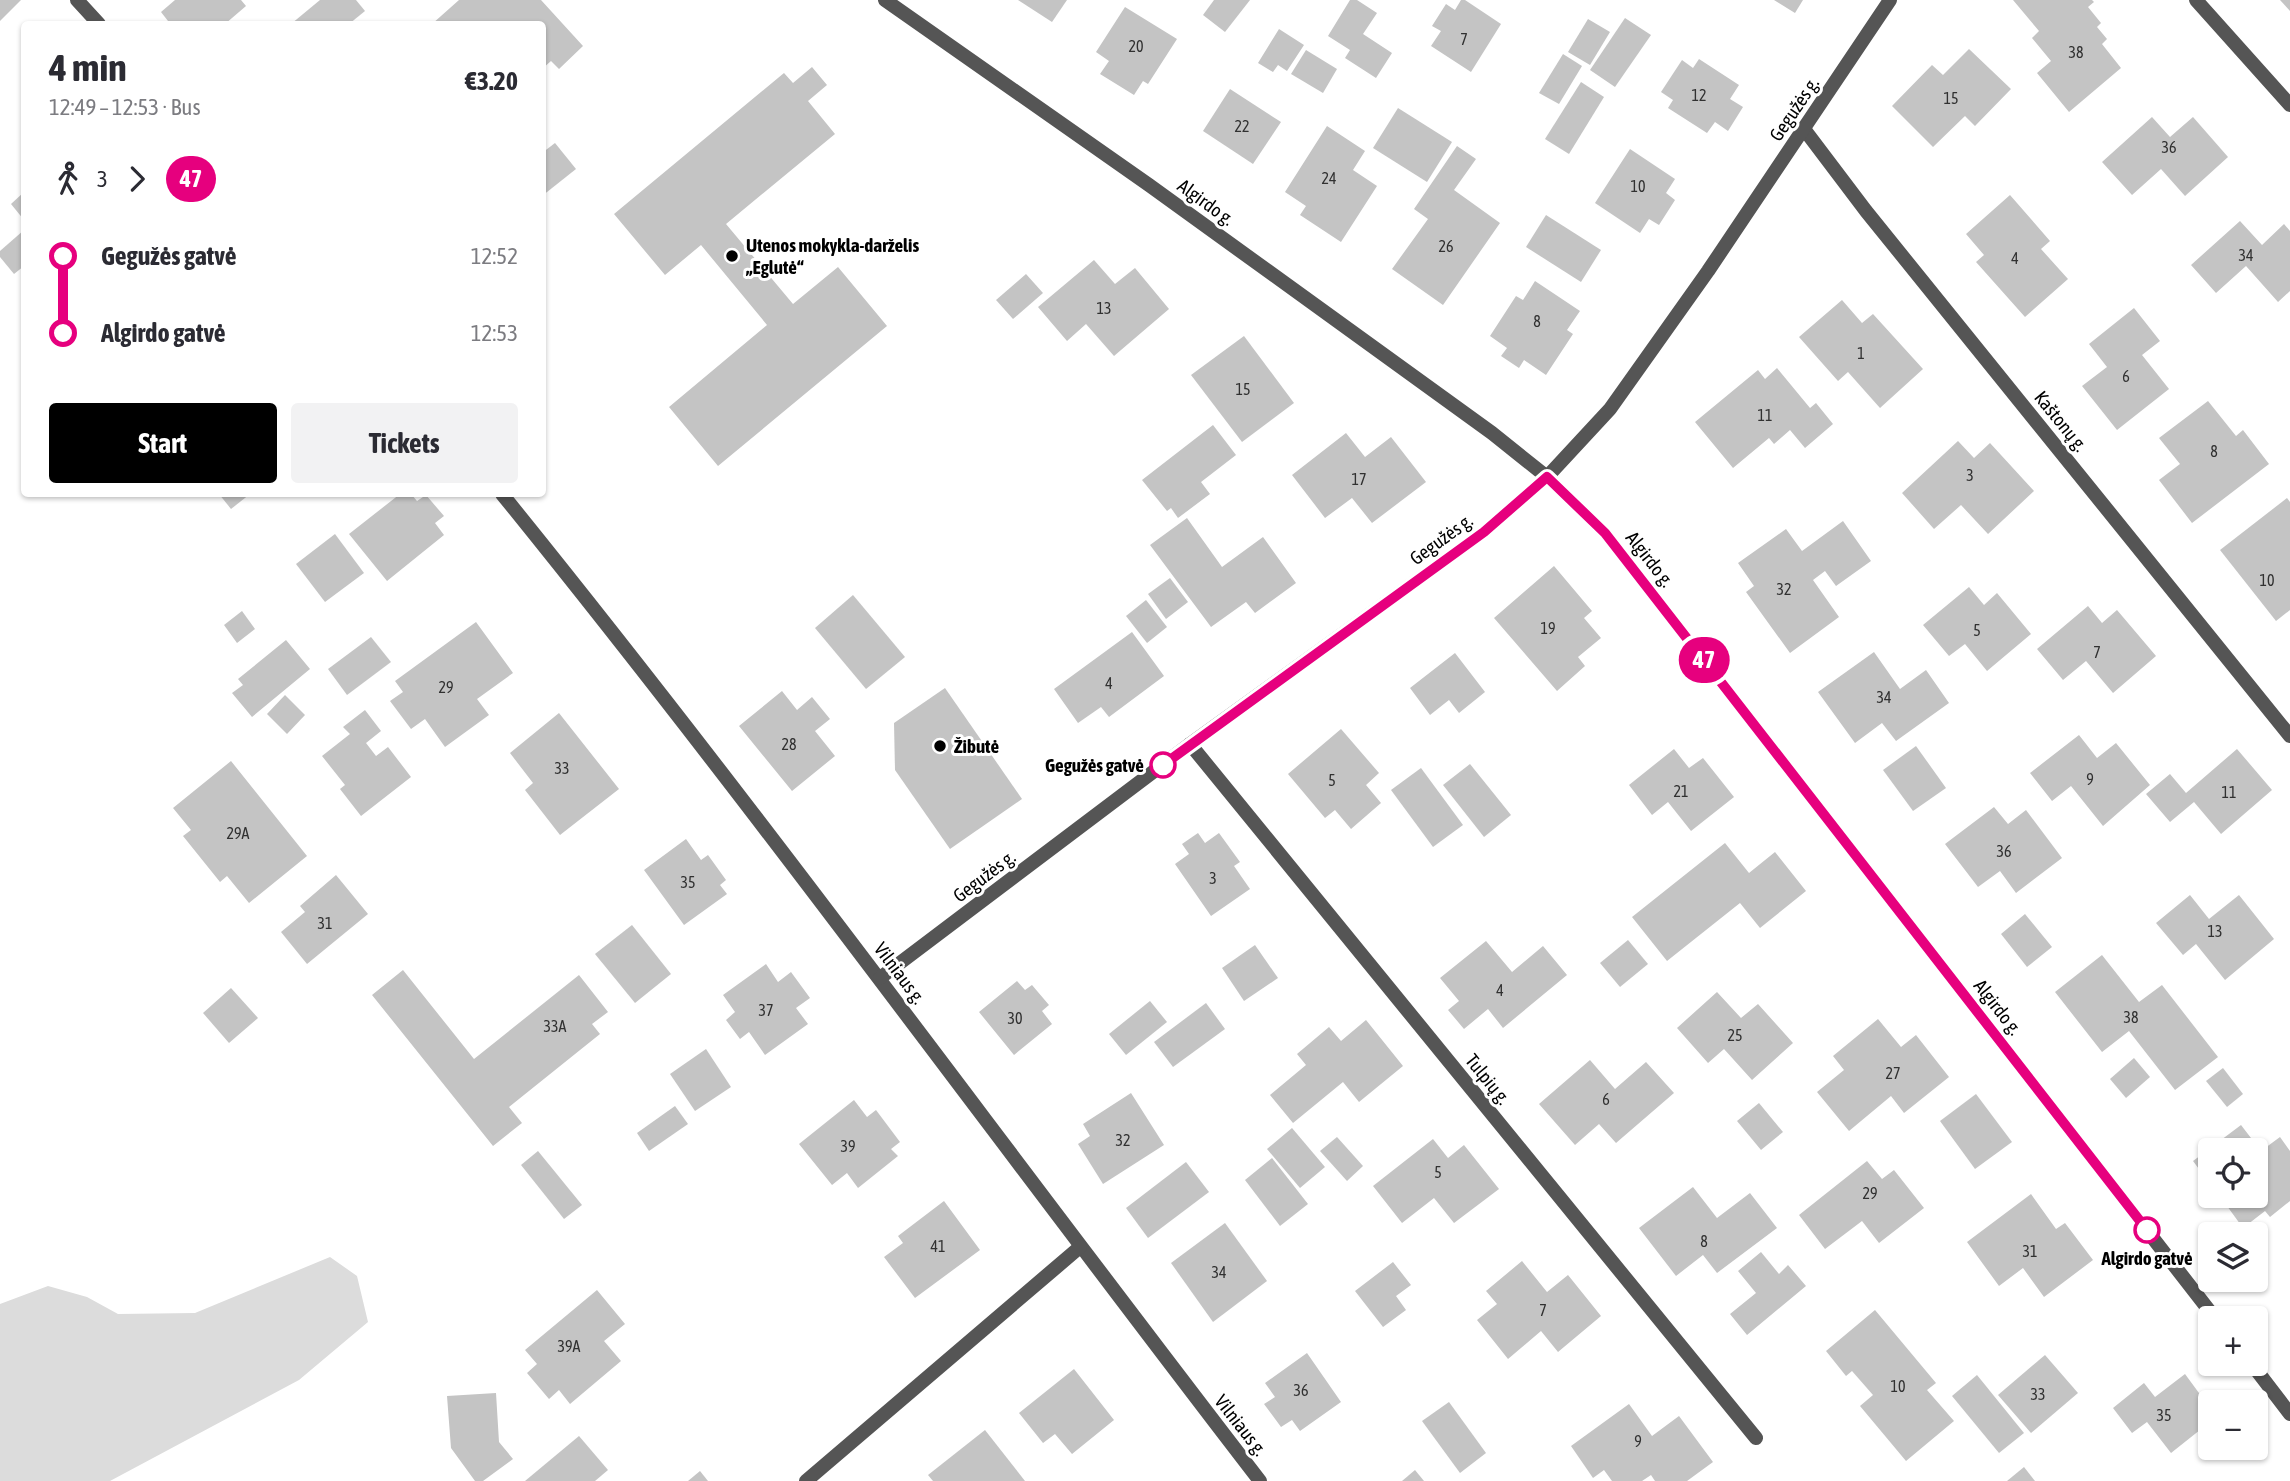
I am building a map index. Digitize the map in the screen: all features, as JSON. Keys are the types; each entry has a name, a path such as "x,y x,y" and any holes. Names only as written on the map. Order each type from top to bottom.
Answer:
{"street":[{"path":"77,0 96,21"},
{"name":"Algirdo g.","path":"885,0 1149,185 1492,433 1547,477 1605,533 2206,1306"},
{"name":"Gegužės g.","path":"880,978 1190,744 1484,532 1547,477 1610,409 1708,271 1890,0"},
{"path":"2196,0 2290,105"},
{"name":"Kaštonų g.","path":"1804,129 1866,211 2290,736"},
{"name":"Vilniaus g.","path":"504,497 620,639 1260,1481"},
{"name":"Tulpių g.","path":"1190,744 1756,1438"},
{"path":"806,1481 1080,1247"},
{"path":"2260,1376 2290,1414"}],"shaded area":[{"path":"330,1257 357,1276 368,1322 299,1380 110,1481 0,1481 0,1304 48,1286 87,1297 118,1314 195,1313"}],"building":[{"path":"0,0 21,0 0,21"},
{"path":"175,0 241,0 246,6 228,21 168,21 161,12"},
{"path":"320,0 356,0 365,11 353,21 295,21"},
{"path":"459,0 541,0 583,46 559,69 551,61 546,65 546,21 435,21"},
{"path":"1018,0 1067,0 1052,22"},
{"path":"1214,0 1250,0 1225,32 1203,15"},
{"path":"1350,0 1357,0 1377,13 1363,34 1392,53 1376,78 1345,58 1350,50 1328,36"},
{"path":"1461,0 1501,24 1471,72 1431,46 1441,31 1432,26 1446,4 1455,10"},
{"path":"1774,0 1803,0 1795,13"},
{"path":"2013,0 2092,0 2094,2 2088,7 2101,23 2097,27 2107,39 2102,44 2121,68 2069,112 2037,73 2051,61 2032,38 2039,31"},
{"path":"2280,0 2290,0 2290,11"},
{"path":"1125,7 1177,39 1148,84 1143,81 1134,95 1100,74 1109,61 1096,52"},
{"path":"1625,18 1651,35 1615,87 1590,70"},
{"path":"1588,19 1610,32 1590,65 1568,52"},
{"path":"1279,29 1304,45 1287,71 1278,65 1273,72 1258,63"},
{"path":"1969,49 2011,89 1975,126 1965,116 1933,147 1892,106 1932,65 1943,75"},
{"path":"1306,50 1337,69 1323,93 1291,74"},
{"path":"1563,54 1582,66 1559,104 1539,93"},
{"path":"1699,59 1739,85 1730,99 1743,107 1728,131 1715,122 1707,133 1668,108 1673,100 1661,92 1682,60 1693,68"},
{"name":"Utenos mokykla-darželis „Eglutė“","path":"812,67 827,85 808,101 835,134 726,224 793,304 838,267 887,326 718,466 669,407 767,325 701,245 665,275 614,214 784,73 793,83"},
{"path":"1581,82 1604,97 1569,154 1545,139"},
{"path":"1230,89 1281,122 1253,164 1203,131"},
{"path":"1398,108 1452,142 1427,182 1373,148"},
{"path":"2152,117 2170,137 2193,117 2228,157 2185,196 2161,169 2132,195 2102,162"},
{"path":"1327,126 1365,151 1353,170 1377,186 1341,242 1300,215 1306,206 1285,192"},
{"path":"555,143 576,169 546,193 546,150"},
{"path":"1457,146 1476,159 1454,190 1500,223 1443,305 1392,269 1428,219 1414,209"},
{"path":"1630,149 1675,179 1666,193 1675,200 1659,225 1649,219 1640,233 1595,203"},
{"path":"21,195 21,216 11,204"},
{"path":"2010,195 2050,241 2041,249 2068,279 2025,317 1976,262 1984,255 1966,234"},
{"path":"1546,215 1601,250 1581,282 1526,247"},
{"path":"2240,221 2262,245 2284,224 2290,231 2290,291 2278,302 2246,266 2216,293 2191,265"},
{"path":"21,233 21,268 14,274 0,257 0,251"},
{"path":"1094,260 1115,284 1135,268 1169,309 1114,356 1086,324 1067,341 1038,307"},
{"path":"1026,274 1043,293 1013,319 996,300"},
{"path":"1535,281 1580,311 1567,330 1573,334 1546,375 1524,360 1519,368 1501,356 1507,348 1490,336 1516,296 1523,300"},
{"path":"1842,300 1862,323 1873,314 1923,369 1880,408 1848,372 1838,381 1799,337"},
{"path":"2134,308 2160,341 2142,355 2169,389 2117,430 2082,386 2107,367 2089,344"},
{"path":"1244,336 1294,403 1242,442 1191,375"},
{"path":"1777,368 1810,408 1816,403 1833,424 1805,448 1790,430 1774,444 1769,438 1733,468 1695,422 1758,370 1765,379"},
{"path":"2208,401 2236,436 2243,430 2269,464 2192,523 2159,480 2180,464 2159,438"},
{"path":"1213,425 1236,455 1201,482 1210,494 1178,518 1171,508 1167,511 1142,480"},
{"path":"1346,433 1365,457 1391,437 1426,482 1372,523 1352,498 1325,518 1292,475"},
{"path":"1958,441 1974,458 1990,443 2034,491 1988,534 1961,505 1934,529 1902,493"},
{"path":"221,497 246,497 231,509"},
{"path":"396,497 414,497 417,501 428,497 444,516 435,523 444,535 387,581 349,534"},
{"path":"2287,498 2290,502 2290,610 2276,621 2220,550"},
{"path":"1187,518 1222,567 1263,537 1296,583 1255,613 1246,602 1211,627 1150,545"},
{"path":"1843,521 1871,561 1836,586 1825,571 1813,580 1839,617 1790,653 1746,592 1754,586 1738,563 1786,529 1802,551"},
{"path":"335,534 364,573 325,602 296,564"},
{"path":"1554,566 1592,611 1584,618 1601,638 1578,657 1585,666 1557,691 1494,618"},
{"path":"1170,578 1188,602 1166,619 1148,594"},
{"path":"1969,587 1984,605 1997,593 2031,634 1987,671 1965,644 1949,656 1923,625"},
{"path":"853,595 905,657 866,689 815,628"},
{"path":"1146,600 1167,627 1147,643 1126,616"},
{"path":"2088,606 2102,623 2117,610 2156,656 2113,693 2086,661 2063,680 2037,649"},
{"path":"242,611 255,629 237,643 224,625"},
{"path":"476,622 513,673 477,699 489,715 445,747 425,719 411,729 390,701 403,692 395,681"},
{"path":"1132,632 1164,676 1109,717 1101,707 1078,723 1054,689"},
{"path":"371,637 391,662 347,695 328,669"},
{"path":"286,640 310,669 252,717 232,693 243,685 238,679"},
{"path":"1874,652 1900,689 1926,670 1949,703 1896,741 1882,723 1855,743 1818,692"},
{"path":"1455,653 1485,692 1459,713 1449,700 1430,715 1410,688"},
{"name":"Žibutė","path":"945,688 1022,799 950,849 895,770 894,723"},
{"path":"782,691 797,710 812,697 830,719 815,731 835,756 792,791 739,726"},
{"path":"285,695 305,715 287,734 267,714"},
{"path":"365,710 381,731 366,743 376,756 388,747 411,777 361,816 340,789 345,785 322,756 350,734 343,727"},
{"path":"559,713 619,789 560,835 525,790 533,783 510,753"},
{"path":"1341,729 1379,773 1366,785 1381,803 1351,829 1335,810 1325,818 1288,774"},
{"path":"2079,735 2097,758 2116,743 2150,785 2103,826 2071,786 2052,801 2030,773"},
{"path":"1916,746 1946,788 1913,811 1883,770"},
{"path":"1674,749 1689,768 1703,758 1734,797 1691,831 1668,802 1652,815 1629,785"},
{"path":"2237,749 2272,790 2221,834 2194,802 2170,822 2146,794 2170,774 2186,793"},
{"path":"231,761 307,856 249,903 227,876 220,882 183,836 191,830 173,808"},
{"path":"1470,764 1511,815 1484,837 1443,785"},
{"path":"1421,768 1463,825 1433,847 1391,790"},
{"path":"1994,807 2008,824 2026,810 2062,858 2016,893 2000,871 1978,887 1945,844"},
{"path":"1198,833 1205,843 1219,833 1240,862 1234,866 1250,889 1211,916 1175,864 1189,854 1182,844"},
{"path":"686,839 701,860 708,855 726,880 720,885 727,894 684,925 644,870"},
{"path":"1725,843 1749,873 1775,852 1806,891 1760,928 1740,903 1667,961 1632,917"},
{"path":"336,875 368,914 307,964 281,932 305,912 300,906"},
{"path":"2190,895 2209,919 2239,895 2274,939 2225,980 2196,944 2183,955 2156,923"},
{"path":"2025,914 2052,947 2027,967 2001,934"},
{"path":"632,925 671,974 635,1003 595,954"},
{"path":"1628,940 1648,964 1620,987 1600,963"},
{"path":"1486,941 1512,972 1543,946 1567,975 1503,1028 1488,1009 1464,1029 1448,1010 1459,1001 1440,978"},
{"path":"1255,945 1278,978 1244,1001 1222,968"},
{"path":"2102,955 2139,1002 2162,985 2218,1057 2175,1090 2129,1031 2102,1052 2055,992"},
{"path":"766,964 778,982 791,972 810,998 796,1008 808,1024 765,1055 749,1032 740,1039 726,1020 735,1012 723,995"},
{"path":"403,970 474,1059 579,975 608,1012 592,1024 600,1034 509,1107 522,1123 493,1146 372,995"},
{"path":"1017,981 1025,990 1032,985 1049,1005 1042,1011 1052,1024 1014,1055 979,1012"},
{"path":"231,988 258,1018 229,1043 203,1013"},
{"path":"1717,992 1741,1018 1758,1004 1793,1043 1752,1080 1724,1049 1708,1063 1677,1028"},
{"path":"1150,1001 1167,1022 1126,1055 1109,1034"},
{"path":"1206,1003 1225,1029 1173,1067 1154,1042"},
{"path":"1878,1019 1901,1047 1916,1035 1949,1077 1904,1113 1891,1096 1849,1131 1817,1092 1844,1070 1833,1056"},
{"path":"1366,1020 1403,1066 1359,1102 1343,1082 1293,1123 1270,1095 1306,1065 1297,1054 1329,1027 1341,1041"},
{"path":"706,1049 731,1087 695,1111 670,1074"},
{"path":"2134,1058 2150,1077 2126,1098 2110,1079"},
{"path":"1590,1060 1615,1089 1646,1062 1674,1093 1616,1143 1599,1124 1575,1145 1539,1104"},
{"path":"2223,1068 2243,1094 2227,1107 2206,1081"},
{"path":"1131,1093 1164,1145 1103,1184 1078,1144 1090,1136 1083,1124"},
{"path":"1976,1094 2012,1142 1975,1169 1940,1121"},
{"path":"854,1100 867,1117 876,1110 900,1142 891,1149 898,1156 858,1188 847,1173 832,1185 799,1144"},
{"path":"1759,1103 1783,1132 1761,1150 1737,1121"},
{"path":"675,1106 688,1124 649,1151 637,1133"},
{"path":"2241,1125 2251,1138 2224,1138"},
{"path":"1292,1128 1325,1167 1300,1188 1267,1149"},
{"path":"1337,1137 1363,1166 1347,1181 1320,1151"},
{"path":"2280,1137 2290,1151 2290,1201 2270,1217 2265,1211 2251,1222 2239,1222 2228,1208 2268,1208 2268,1146"},
{"path":"1433,1139 1448,1158 1464,1145 1499,1189 1454,1223 1434,1198 1402,1223 1373,1186"},
{"path":"538,1151 582,1205 564,1219 521,1165"},
{"path":"1272,1158 1308,1204 1280,1226 1245,1180"},
{"path":"1867,1161 1882,1179 1894,1170 1924,1208 1879,1243 1862,1221 1825,1249 1799,1215"},
{"path":"1186,1162 1209,1192 1148,1238 1126,1208"},
{"path":"1693,1187 1717,1218 1750,1193 1777,1228 1717,1273 1703,1255 1676,1276 1639,1228"},
{"path":"2031,1194 2056,1229 2065,1223 2093,1260 2044,1297 2023,1268 1999,1286 1967,1242"},
{"path":"944,1201 980,1250 915,1298 884,1257 903,1243 898,1236"},
{"path":"1225,1223 1267,1281 1213,1322 1171,1263"},
{"path":"1761,1252 1779,1274 1788,1265 1806,1286 1747,1335 1730,1314 1756,1293 1738,1271"},
{"path":"1522,1261 1547,1292 1568,1275 1601,1316 1558,1352 1541,1331 1508,1359 1477,1320 1497,1304 1486,1291"},
{"path":"1393,1262 1411,1285 1396,1296 1406,1310 1383,1327 1355,1291"},
{"path":"597,1290 625,1324 604,1341 621,1361 570,1404 559,1390 549,1399 527,1373 537,1364 525,1350"},
{"path":"1875,1310 1936,1383 1927,1390 1954,1421 1906,1461 1860,1406 1873,1395 1852,1371 1846,1376 1826,1351"},
{"path":"1307,1353 1341,1402 1300,1431 1292,1420 1281,1427 1264,1404 1275,1397 1265,1383"},
{"path":"2045,1355 2078,1393 2031,1433 1998,1395"},
{"path":"1074,1369 1114,1420 1072,1454 1055,1434 1043,1443 1019,1413"},
{"path":"2185,1374 2198,1392 2198,1432 2171,1453 2147,1422 2132,1433 2113,1408 2144,1383 2155,1397"},
{"path":"1977,1375 2024,1433 1999,1453 1952,1396"},
{"path":"496,1393 499,1442 513,1459 483,1481 475,1481 451,1448 447,1396"},
{"path":"1449,1402 1486,1453 1460,1473 1422,1421"},
{"path":"1629,1404 1652,1436 1679,1416 1713,1462 1687,1481 1655,1481 1651,1475 1642,1481 1612,1481 1604,1470 1593,1478 1571,1446"},
{"path":"985,1430 1025,1481 933,1481 928,1475"},
{"path":"579,1436 608,1470 595,1481 525,1481"},
{"path":"2024,1467 2035,1481 2007,1481"},
{"path":"1415,1470 1424,1481 1402,1481"},
{"path":"700,1471 708,1481 688,1481"}],"bus line":[{"name":"47","path":"1163,765 1484,532 1547,477 1605,533 2147,1230"}],"place":[{"name":"Utenos mokykla-darželis „Eglutė“","path":"732,256"},
{"name":"Žibutė","path":"940,746"},
{"name":"Gegužės gatvė","path":"1163,765"},
{"name":"Algirdo gatvė","path":"2147,1230"}]}
